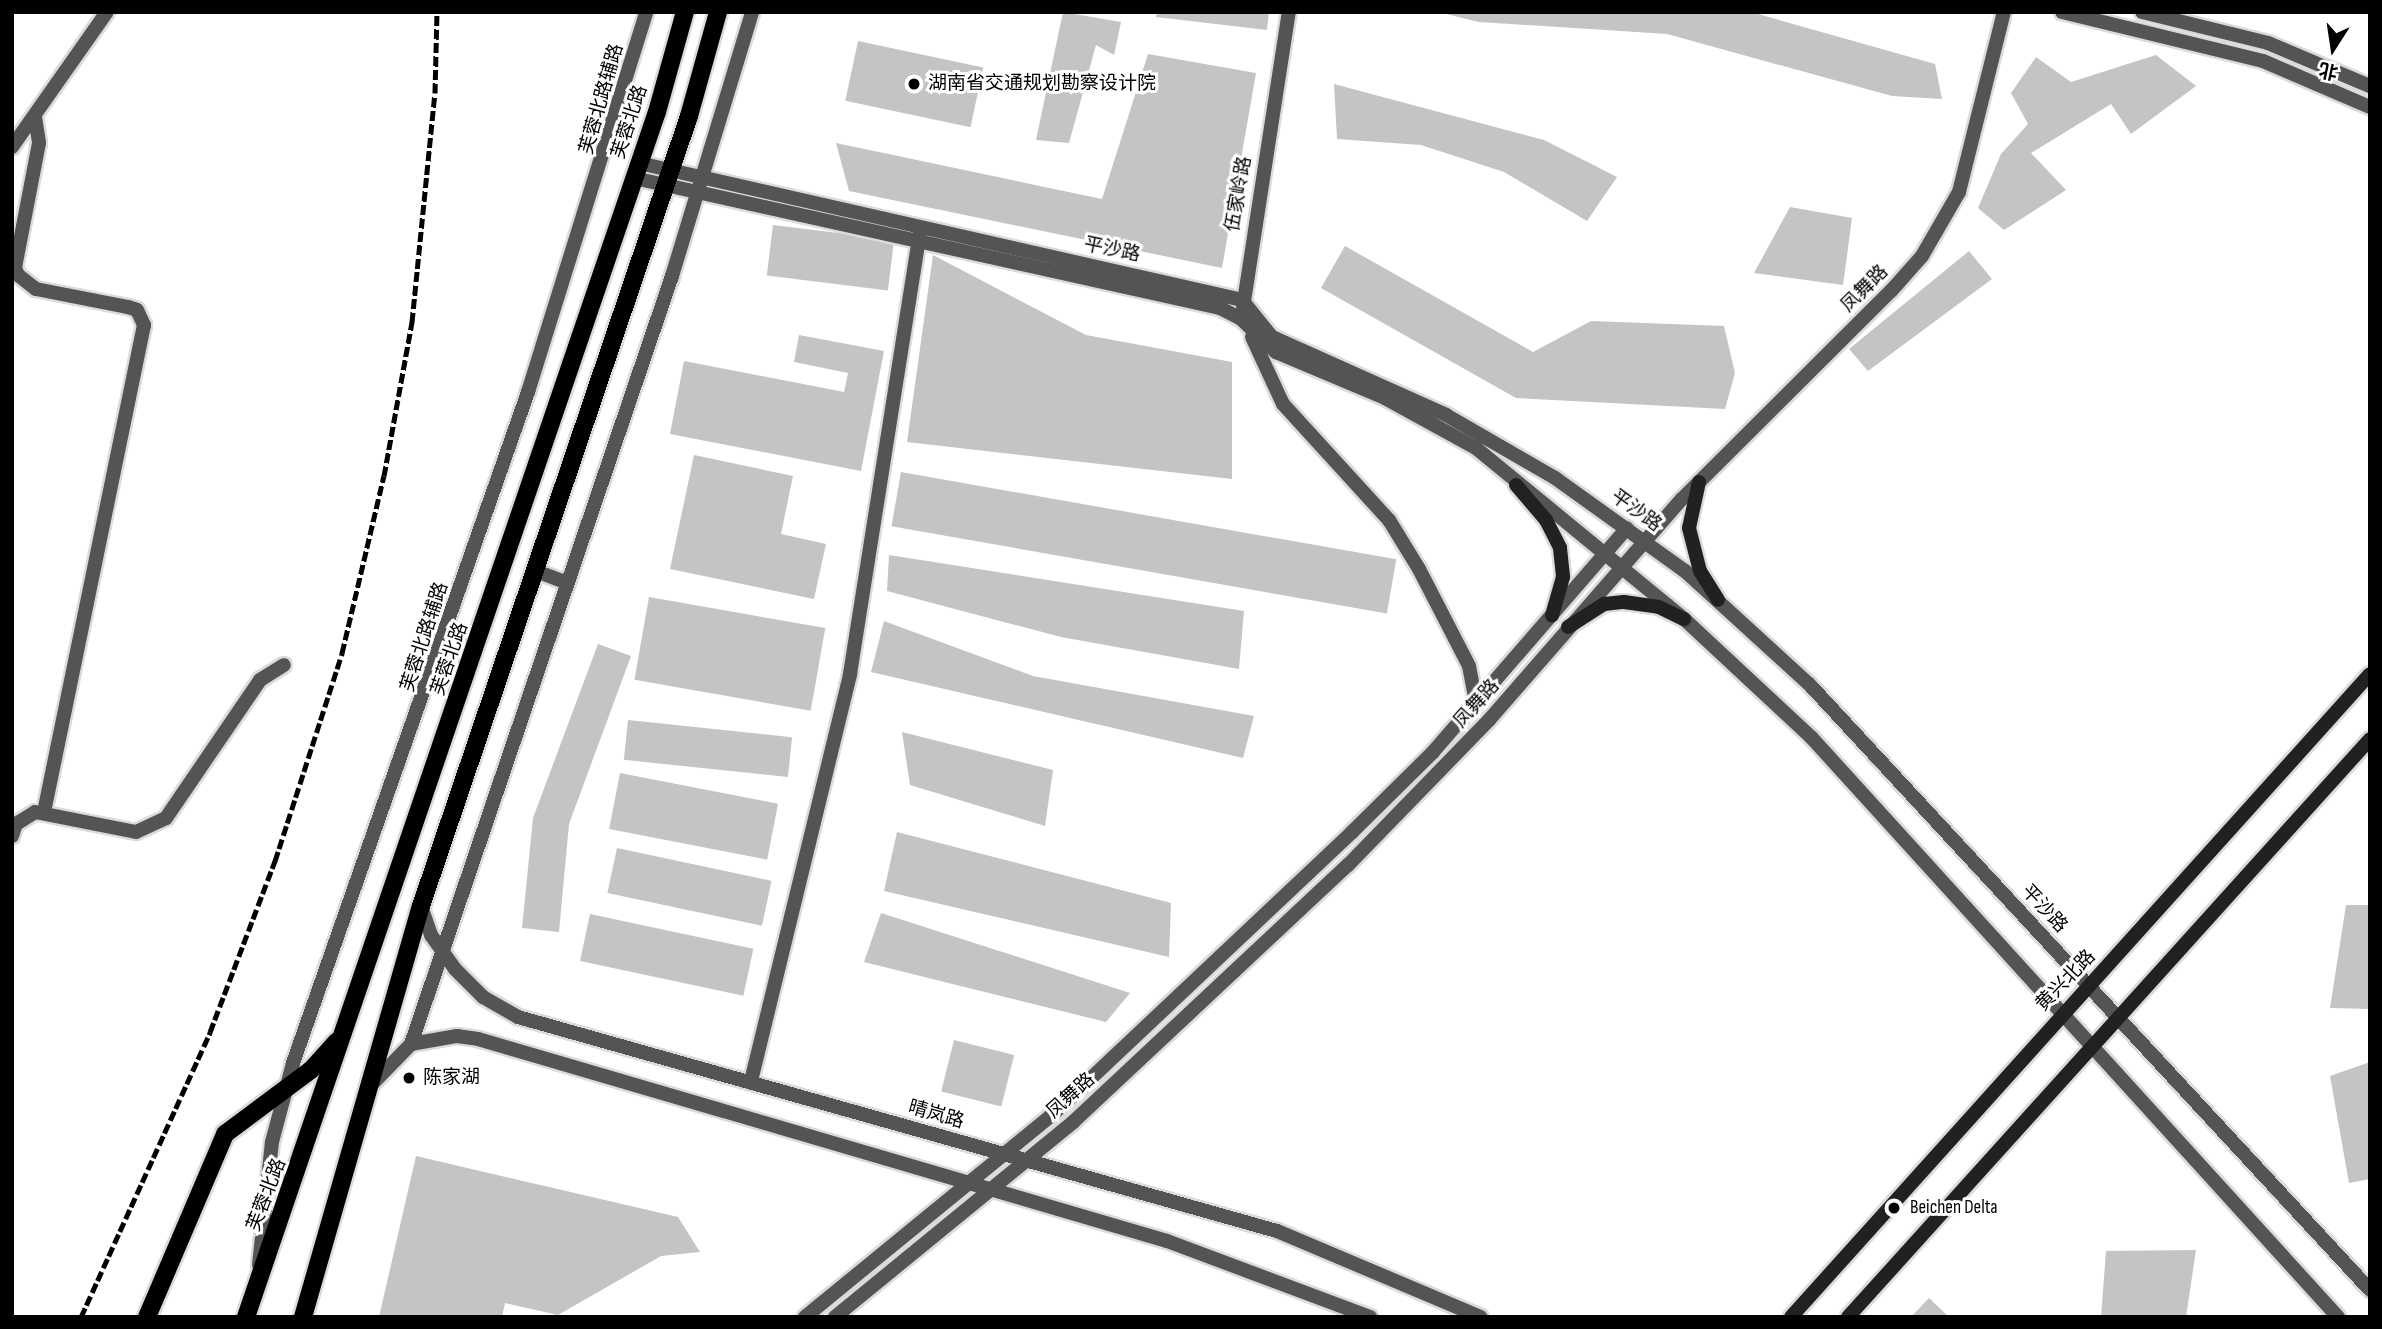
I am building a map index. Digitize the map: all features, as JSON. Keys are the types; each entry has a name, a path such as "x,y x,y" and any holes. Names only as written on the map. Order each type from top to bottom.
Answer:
{"main road":[{"name":"芙蓉北路","path":"246,1317 258,1276 303,1160 342,1034 637,171 685,12"},
{"path":"303,1317 363,1099 421,906 668,178 718,12"},
{"path":"1699,482 1689,528 1700,571 1718,600"},
{"path":"1516,485 1546,520 1560,548 1563,578 1552,615"},
{"path":"1568,627 1604,604 1624,602 1659,607 1685,619"},
{"name":"黄兴北路","path":"1791,1317 2061,1014 2370,674"},
{"path":"1849,1317 2090,1046 2370,739"},
{"path":"147,1317 213,1153 240,1118 311,1070 342,1034"}],"street":[{"path":"12,147 107,12"},
{"name":"芙蓉北路辅路","path":"258,1276 272,1143 287,1086 528,392 646,12"},
{"path":"411,1044 440,951 703,178 752,12"},
{"name":"伍家岭路","path":"1289,12 1242,300 1248,328 1270,377 1310,439 1389,520 1469,666 1476,703"},
{"name":"凤舞路","path":"835,1317 1030,1159 1425,789 1643,540 1891,292 1944,223 1959,191 2004,12"},
{"path":"2062,12 2263,61 2370,107"},
{"path":"2142,12 2268,43 2370,86"},
{"path":"35,117 39,143 15,268 18,275 36,289 137,310 144,325 44,811"},
{"name":"平沙路","path":"637,171 668,178 703,178 919,235 1220,308 1276,352 1442,426 1685,619 1811,737 2338,1317"},
{"name":"平沙路","path":"668,178 698,193 1242,300 1272,337 1446,415 1535,466 1627,528 1718,600 1819,695 2370,1290"},
{"path":"751,1081 850,674 919,235"},
{"name":"凤舞路","path":"804,1317 1006,1153 1334,850 1476,703 1627,528"},
{"path":"536,572 567,583"},
{"path":"12,836 26,815 44,811 136,832 166,818 260,680 284,664"},
{"name":"晴岚路","path":"421,906 440,951 501,1010 1277,1231 1481,1317"},
{"path":"363,1099 395,1055 411,1044 457,1036 478,1039 973,1182 1268,1275 1370,1317"}],"building":[{"path":"1063,12 1121,22 1114,55 1096,45 1069,143 1036,140"},
{"path":"1157,12 1269,12 1267,30 1156,17"},
{"path":"1751,12 1935,64 1942,99 1892,96 1667,34 1479,22 1442,13"},
{"name":"湖南省交通规划勘察设计院","path":"858,41 983,68 971,127 845,101"},
{"path":"1148,54 1256,73 1222,268 849,191 836,143 1102,199"},
{"path":"2156,55 2196,86 2131,134 2111,104 2031,153 2066,190 2004,230 1978,208 2001,154 2028,124 2011,93 2036,57 2071,82"},
{"path":"1334,84 1544,140 1617,177 1587,221 1504,172 1421,145 1337,139"},
{"path":"1790,207 1852,218 1843,285 1754,273"},
{"path":"773,225 894,240 888,290 767,276"},
{"path":"1345,246 1533,352 1591,321 1724,326 1735,373 1725,409 1516,398 1321,288"},
{"path":"1969,251 1992,279 1868,371 1849,349"},
{"path":"933,255 1086,335 1232,362 1232,479 907,442"},
{"path":"799,335 884,351 861,471 670,434 684,361 844,392 848,373 794,362"},
{"path":"694,455 793,476 781,534 826,544 814,599 670,569"},
{"path":"901,472 1396,559 1387,614 891,526"},
{"path":"889,555 1244,611 1239,669 1061,637 887,591"},
{"path":"649,597 825,628 811,711 634,680"},
{"path":"884,621 1033,676 1254,716 1243,758 871,672"},
{"path":"598,644 631,656 569,824 559,932 522,928 533,818"},
{"path":"628,720 792,737 788,777 624,760"},
{"path":"902,732 1053,770 1045,826 910,785"},
{"path":"620,773 778,804 767,860 609,829"},
{"path":"897,832 1171,903 1169,957 884,891"},
{"path":"617,848 772,881 762,926 607,893"},
{"path":"2346,905 2370,905 2370,1009 2330,1008"},
{"path":"881,913 1130,993 1106,1022 864,962"},
{"path":"590,914 753,949 743,996 580,961"},
{"path":"954,1040 1014,1055 1001,1106 941,1091"},
{"path":"2370,1062 2370,1179 2349,1183 2330,1076"},
{"path":"416,1156 678,1217 700,1252 661,1256 558,1315 505,1303 502,1317 379,1317"},
{"path":"2196,1250 2186,1317 2101,1317 2106,1251"},
{"path":"1929,1298 1949,1317 1911,1317"}],"railway":[{"path":"81,1317 210,1032 275,861 342,653 384,476 412,322 435,93 437,12"}],"place":[{"name":"湖南省交通规划勘察设计院","path":"914,84"},
{"name":"陈家湖","path":"409,1078"},
{"name":"Beichen Delta","path":"1894,1208"}]}
